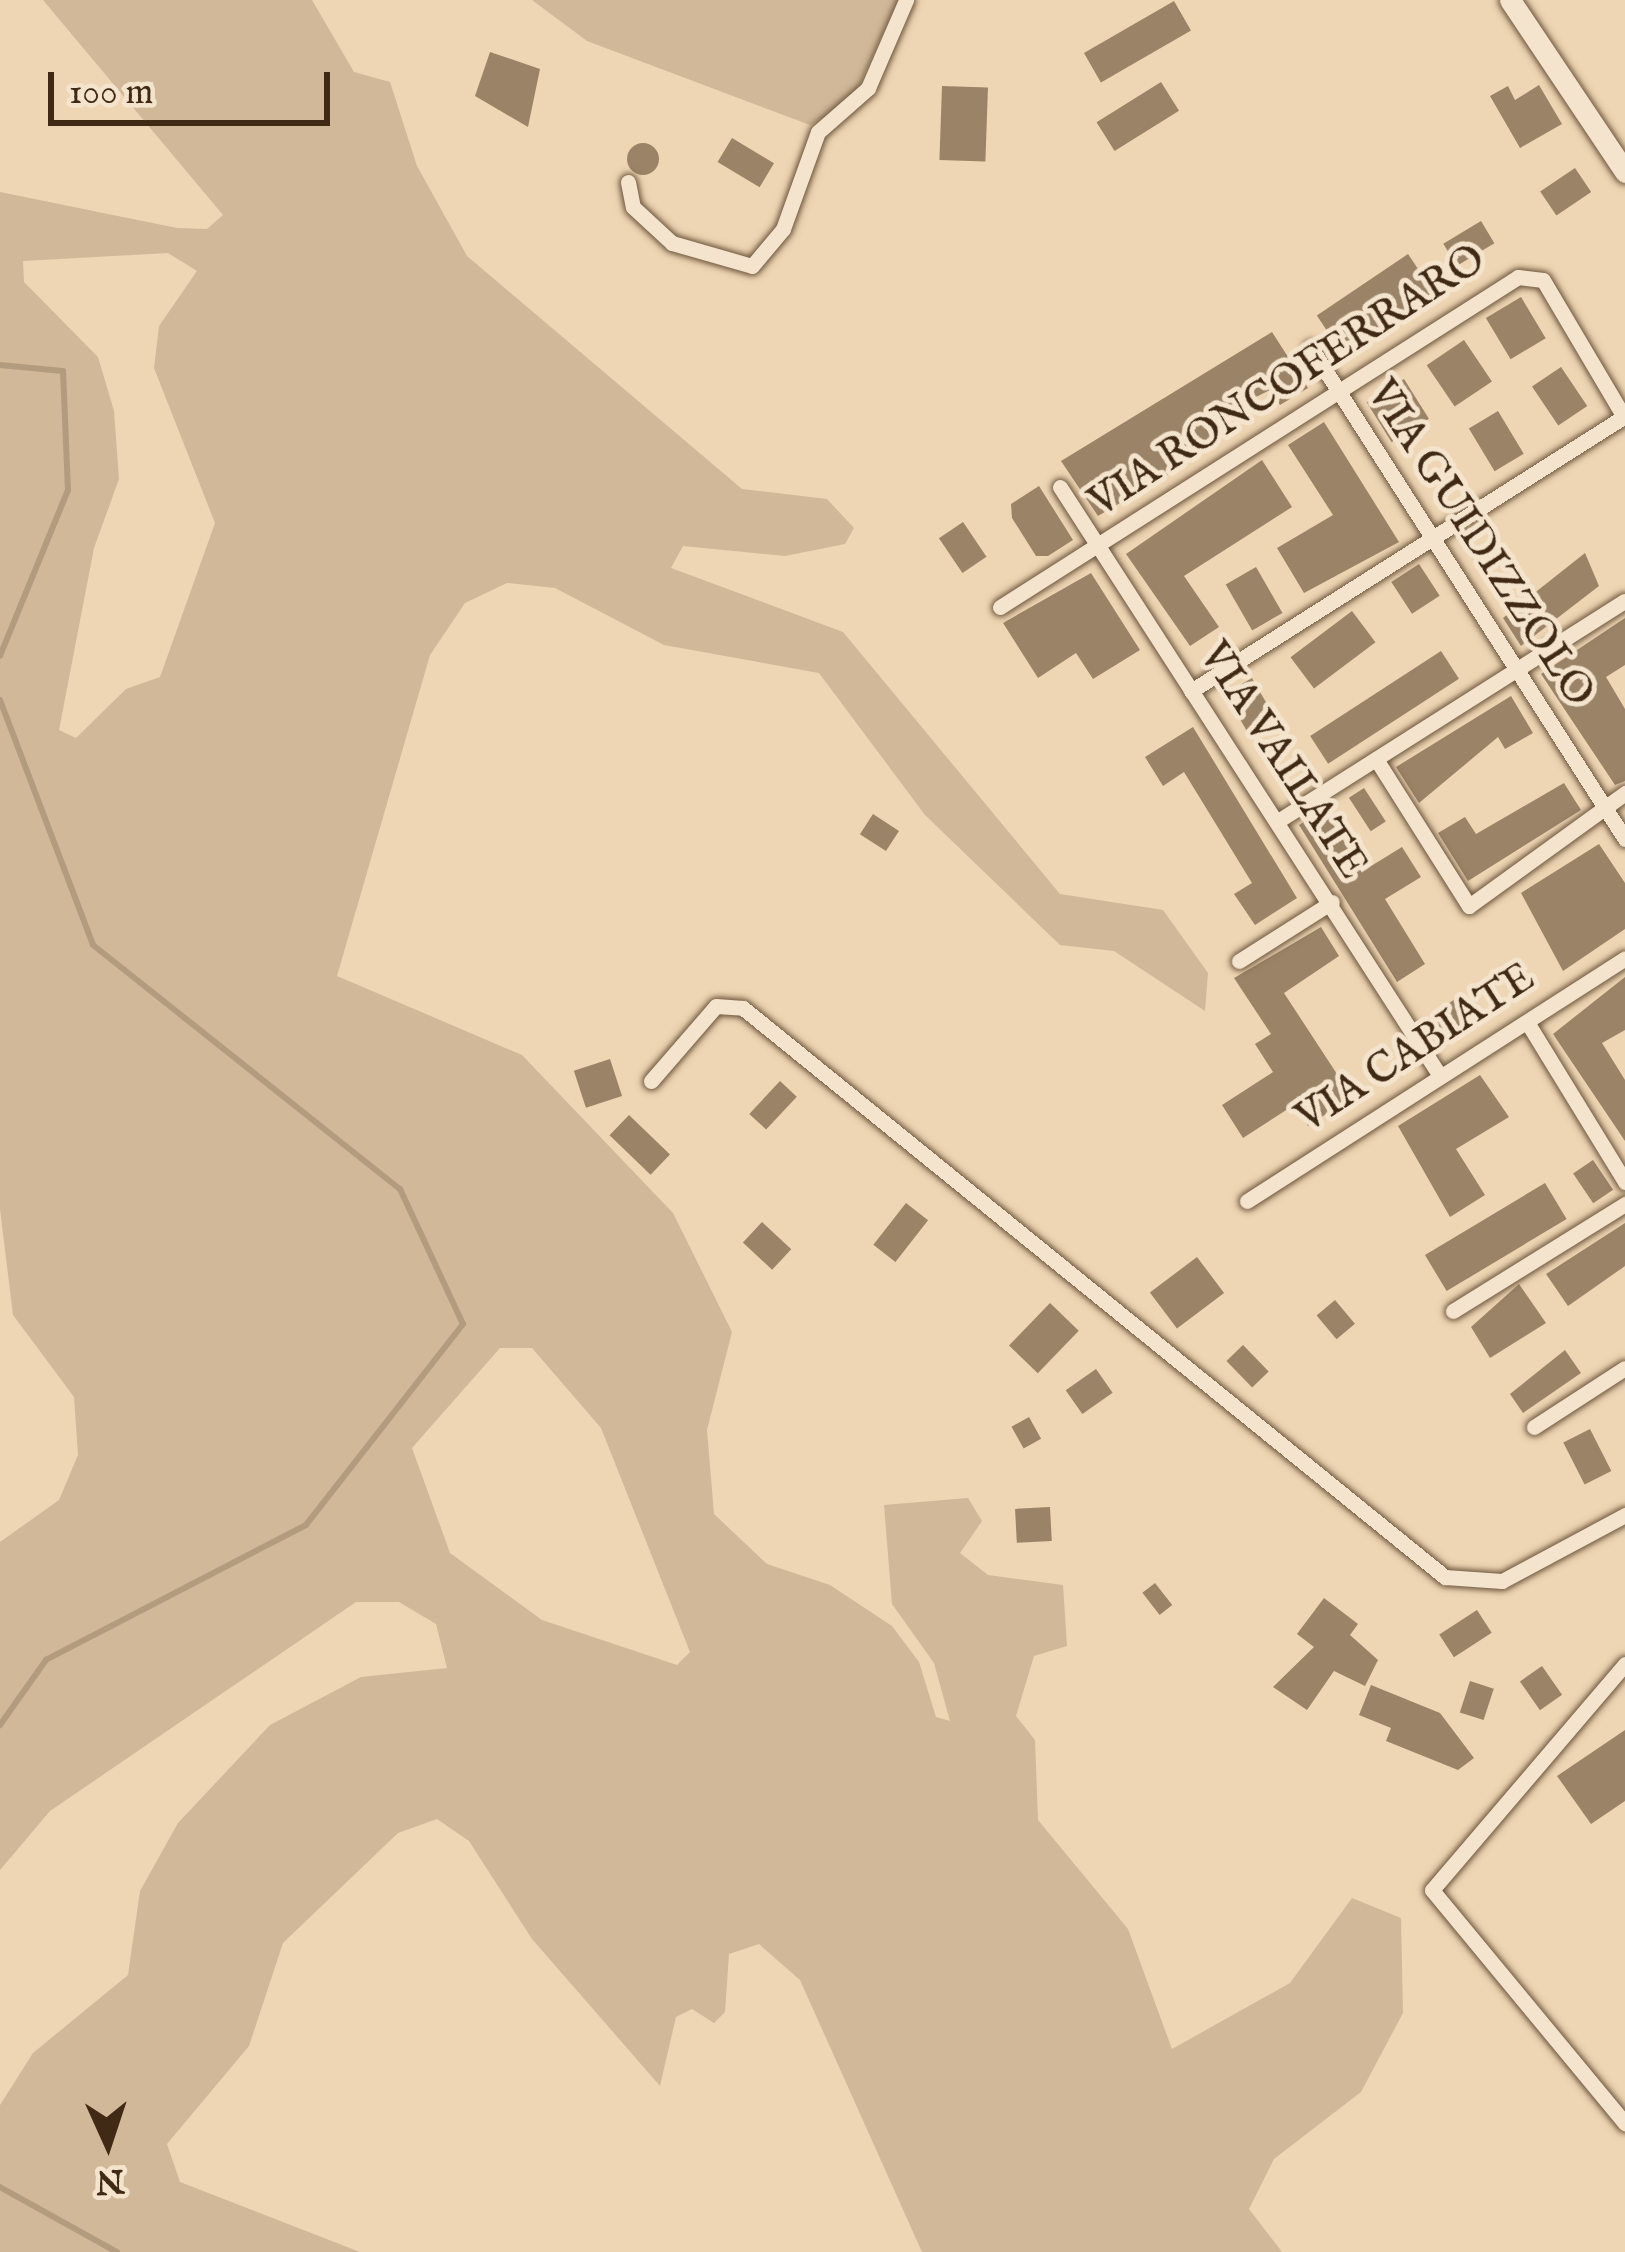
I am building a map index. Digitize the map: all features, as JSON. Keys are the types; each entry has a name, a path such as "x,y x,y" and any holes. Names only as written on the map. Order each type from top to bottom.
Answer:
{"street":[{"path":"628,182 643,220 672,243 752,266 783,229 818,131 868,88 907,0"},
{"path":"1510,0 1625,172"},
{"name":"VIA RONCOFERRARO","path":"1000,607 1530,274 1624,416"},
{"name":"VIA GUIDIZZOLO","path":"1311,348 1625,838"},
{"path":"1191,691 1624,416"},
{"name":"VIA VAILATE","path":"1060,487 1280,819 1440,1076"},
{"path":"1280,819 1625,601"},
{"path":"1376,759 1468,906 1625,793"},
{"path":"1239,961 1332,902"},
{"name":"VIA CABIATE","path":"1246,1201 1625,958"},
{"path":"651,1081 716,1006 743,1008 1444,1577 1502,1580 1624,1517"},
{"path":"1527,1022 1625,1182"},
{"path":"1453,1311 1625,1204"},
{"path":"1534,1427 1625,1368"},
{"path":"1625,1664 1432,1890 1625,2123"}],"shaded area":[{"path":"43,0 312,0 354,72 390,82 417,166 467,256 742,489 827,499 854,528 845,544 785,556 683,546 671,568 843,632 1060,894 1163,910 1208,973 1205,1011 1114,951 1060,945 925,815 819,673 664,645 555,588 507,583 465,603 430,655 337,976 522,1055 673,1213 732,1332 707,1430 714,1514 767,1564 830,1585 892,1626 919,1662 936,1717 950,1721 934,1663 892,1604 884,1505 968,1498 982,1521 960,1553 988,1575 1063,1585 1067,1646 1034,1656 1016,1716 1035,1740 1038,1820 1128,1929 1172,2049 1290,1983 1352,1898 1401,1918 1403,2013 1361,2092 1274,2159 1249,2209 1282,2252 922,2252 800,1980 759,1944 729,1954 725,2012 714,2023 692,2009 676,2017 660,2086 532,1939 469,1841 437,1819 398,1833 283,1943 249,2046 167,2144 180,2182 360,2252 0,2252 0,2105 33,2053 128,1975 140,1891 178,1823 270,1725 361,1677 447,1668 436,1624 399,1602 356,1602 50,1811 0,1870 0,1542 59,1500 78,1455 74,1397 13,1315 0,1209 0,192 177,228 207,229 223,215","holes":["168,253 197,271 159,326 154,368 215,523 160,677 126,689 76,738 59,730 94,548 119,479 114,411 98,357 24,282 23,261","500,1348 532,1348 601,1428 690,1652 677,1665 542,1620 450,1553 412,1448"]},
{"path":"532,0 898,0 852,101 810,125 587,41"}],"building":[{"path":"1174,1 1191,30 1101,82 1084,53"},
{"path":"490,52 540,69 528,127 475,96"},
{"path":"1161,82 1179,111 1115,151 1097,122"},
{"path":"1539,85 1562,124 1520,148 1490,96 1508,86 1515,100"},
{"path":"942,86 988,88 985,162 939,160"},
{"path":"732,138 774,163 760,187 718,162"},
{"path":"643,143 654,148 659,159 654,170 643,175 632,170 627,159 632,148"},
{"path":"1575,168 1591,192 1556,216 1540,191"},
{"path":"1481,221 1494,243 1457,266 1443,244"},
{"path":"1408,254 1434,293 1343,354 1317,316"},
{"path":"1521,297 1546,338 1511,359 1486,318"},
{"path":"1272,332 1308,388 1280,405 1270,390 1232,409 1205,427 1213,440 1179,468 1098,516 1061,461"},
{"path":"1464,340 1492,381 1455,407 1427,365"},
{"path":"1561,367 1587,406 1558,426 1532,387"},
{"path":"1404,379 1429,419 1392,442 1367,402"},
{"path":"1498,411 1524,454 1495,471 1469,429"},
{"path":"1324,422 1399,542 1304,593 1277,548 1333,515 1288,445"},
{"path":"1262,460 1292,507 1184,576 1219,627 1190,646 1126,554"},
{"path":"1039,486 1073,540 1048,556 1036,556 1012,518 1011,504"},
{"path":"963,522 986,557 962,573 939,538"},
{"path":"1585,553 1599,586 1521,646 1503,618"},
{"path":"1419,564 1440,596 1412,614 1391,582"},
{"path":"1256,567 1282,613 1252,630 1226,584"},
{"path":"1091,573 1140,650 1093,679 1076,653 1038,678 1003,623"},
{"path":"1352,611 1375,642 1314,688 1291,657"},
{"path":"1625,618 1625,665 1606,677 1625,709 1625,781 1615,785 1541,674"},
{"path":"1441,651 1459,679 1328,764 1310,736"},
{"path":"1252,678 1275,718 1248,733 1225,694"},
{"path":"1511,696 1533,733 1505,749 1498,737 1419,803 1396,767"},
{"path":"1193,727 1297,898 1255,925 1234,894 1252,883 1184,772 1163,786 1145,757"},
{"path":"1564,783 1581,810 1468,881 1438,833 1465,817 1476,834"},
{"path":"1364,788 1386,822 1371,831 1349,798"},
{"path":"1323,809 1363,871 1402,847 1421,877 1385,899 1425,964 1397,982 1299,825"},
{"path":"873,814 899,831 886,851 860,834"},
{"path":"1599,844 1625,883 1625,929 1563,971 1521,893"},
{"path":"1321,927 1339,956 1284,993 1352,1097 1308,1126 1294,1105 1243,1138 1222,1105 1273,1072 1255,1044 1271,1034 1234,978"},
{"path":"1625,977 1625,1030 1602,1043 1625,1080 1625,1141 1553,1034"},
{"path":"1461,995 1480,1023 1439,1051 1420,1023"},
{"path":"610,1059 622,1096 586,1108 574,1071"},
{"path":"1480,1075 1509,1117 1456,1149 1485,1195 1450,1217 1398,1126"},
{"path":"780,1081 797,1097 766,1130 749,1114"},
{"path":"629,1115 670,1155 651,1175 610,1135"},
{"path":"1593,1160 1613,1190 1593,1203 1573,1173"},
{"path":"1545,1183 1567,1219 1447,1291 1425,1255"},
{"path":"906,1203 928,1220 895,1262 873,1245"},
{"path":"762,1222 791,1249 772,1270 743,1242"},
{"path":"1625,1223 1625,1266 1568,1306 1546,1274"},
{"path":"1197,1257 1224,1293 1177,1328 1150,1293"},
{"path":"1519,1284 1546,1323 1490,1358 1471,1327"},
{"path":"1335,1300 1355,1324 1337,1339 1317,1315"},
{"path":"1050,1303 1079,1331 1038,1373 1009,1345"},
{"path":"1243,1345 1269,1372 1252,1388 1226,1361"},
{"path":"1565,1350 1581,1373 1523,1413 1510,1394"},
{"path":"1096,1369 1113,1393 1082,1414 1066,1390"},
{"path":"1029,1417 1041,1439 1024,1449 1012,1427"},
{"path":"1590,1429 1611,1471 1585,1484 1563,1443"},
{"path":"1050,1507 1052,1541 1017,1543 1015,1509"},
{"path":"1155,1583 1172,1605 1160,1615 1142,1593"},
{"path":"1324,1598 1358,1624 1350,1635 1378,1660 1365,1686 1334,1671 1307,1710 1273,1687 1314,1647 1297,1634"},
{"path":"1477,1610 1492,1633 1454,1657 1439,1635"},
{"path":"1542,1666 1562,1695 1540,1710 1520,1681"},
{"path":"1470,1681 1494,1689 1484,1720 1460,1712"},
{"path":"1371,1685 1440,1713 1474,1758 1458,1770 1386,1741 1391,1728 1359,1715"},
{"path":"1625,1730 1625,1801 1591,1824 1557,1776"}],"waterway":[{"path":"0,365 63,371 68,490 0,656"},
{"path":"0,700 93,945 400,1189 463,1324 306,1525 46,1660 0,1725"},
{"path":"0,2187 117,2252"}]}
